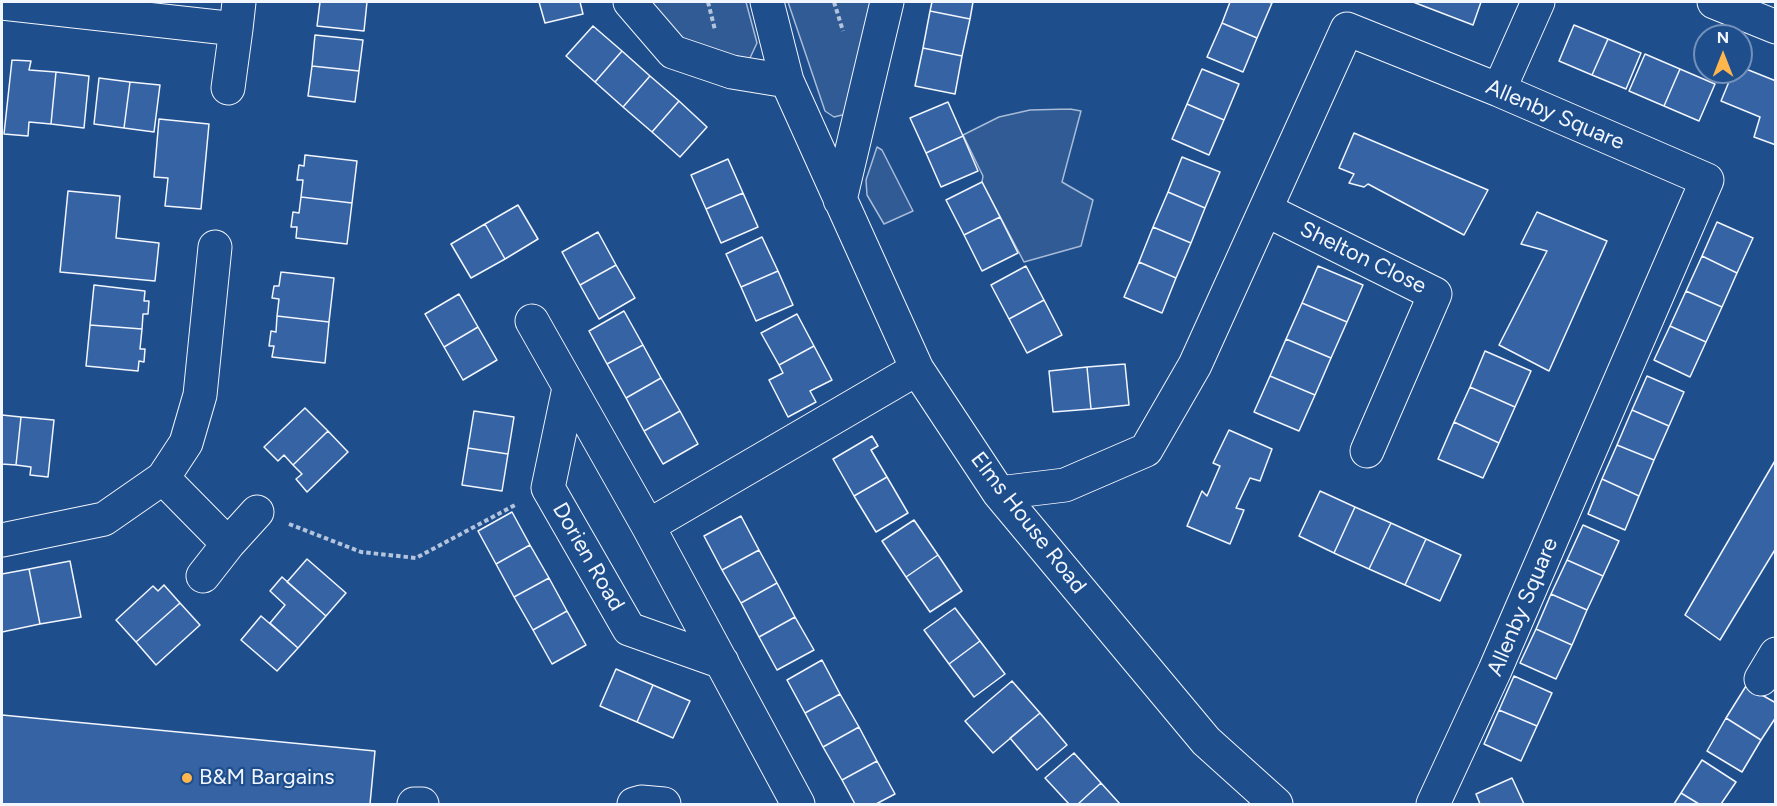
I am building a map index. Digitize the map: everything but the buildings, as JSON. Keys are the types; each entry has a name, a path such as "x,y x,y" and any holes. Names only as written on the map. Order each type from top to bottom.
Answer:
{"street":[{"path":"630,2 673,52 732,72 787,81"},
{"name":"Elms House Road","path":"767,2 787,81 917,369 999,493 1206,741 1276,804"},
{"path":"840,200 887,2"},
{"path":"1499,90 1538,2"},
{"path":"1714,2 1776,27"},
{"path":"2,3 237,15 228,88"},
{"name":"Allenby Square","path":"999,493 1065,485 1146,450 1195,365 1347,29 1499,90 1707,180 1500,659 1433,804"},
{"name":"Shelton Close","path":"1266,210 1436,294 1367,451"},
{"path":"2,540 104,519 163,478 186,443 200,395 215,247"},
{"path":"532,321 648,526 798,804"},
{"path":"648,526 917,369"},
{"name":"Dorien Road","path":"569,388 548,488 629,629 722,662"},
{"path":"163,478 228,544"},
{"path":"203,576 257,512"},
{"path":"634,804 641,802 664,804"},
{"path":"414,804 422,804"}],"path":[{"path":"257,512 361,552 416,558 548,488"}],"shaded area":[{"path":"649,2 746,2 757,43 750,58 740,59 683,42"},
{"path":"788,2 874,2 846,114 834,117 825,111"},
{"path":"1030,110 1081,111 1062,182 1093,200 1081,246 1024,262 982,182 983,176 963,135 999,117"},
{"path":"877,147 882,150 913,211 884,224 867,195 866,180"}],"place":[{"name":"B&M Bargains","path":"187,778"}]}
